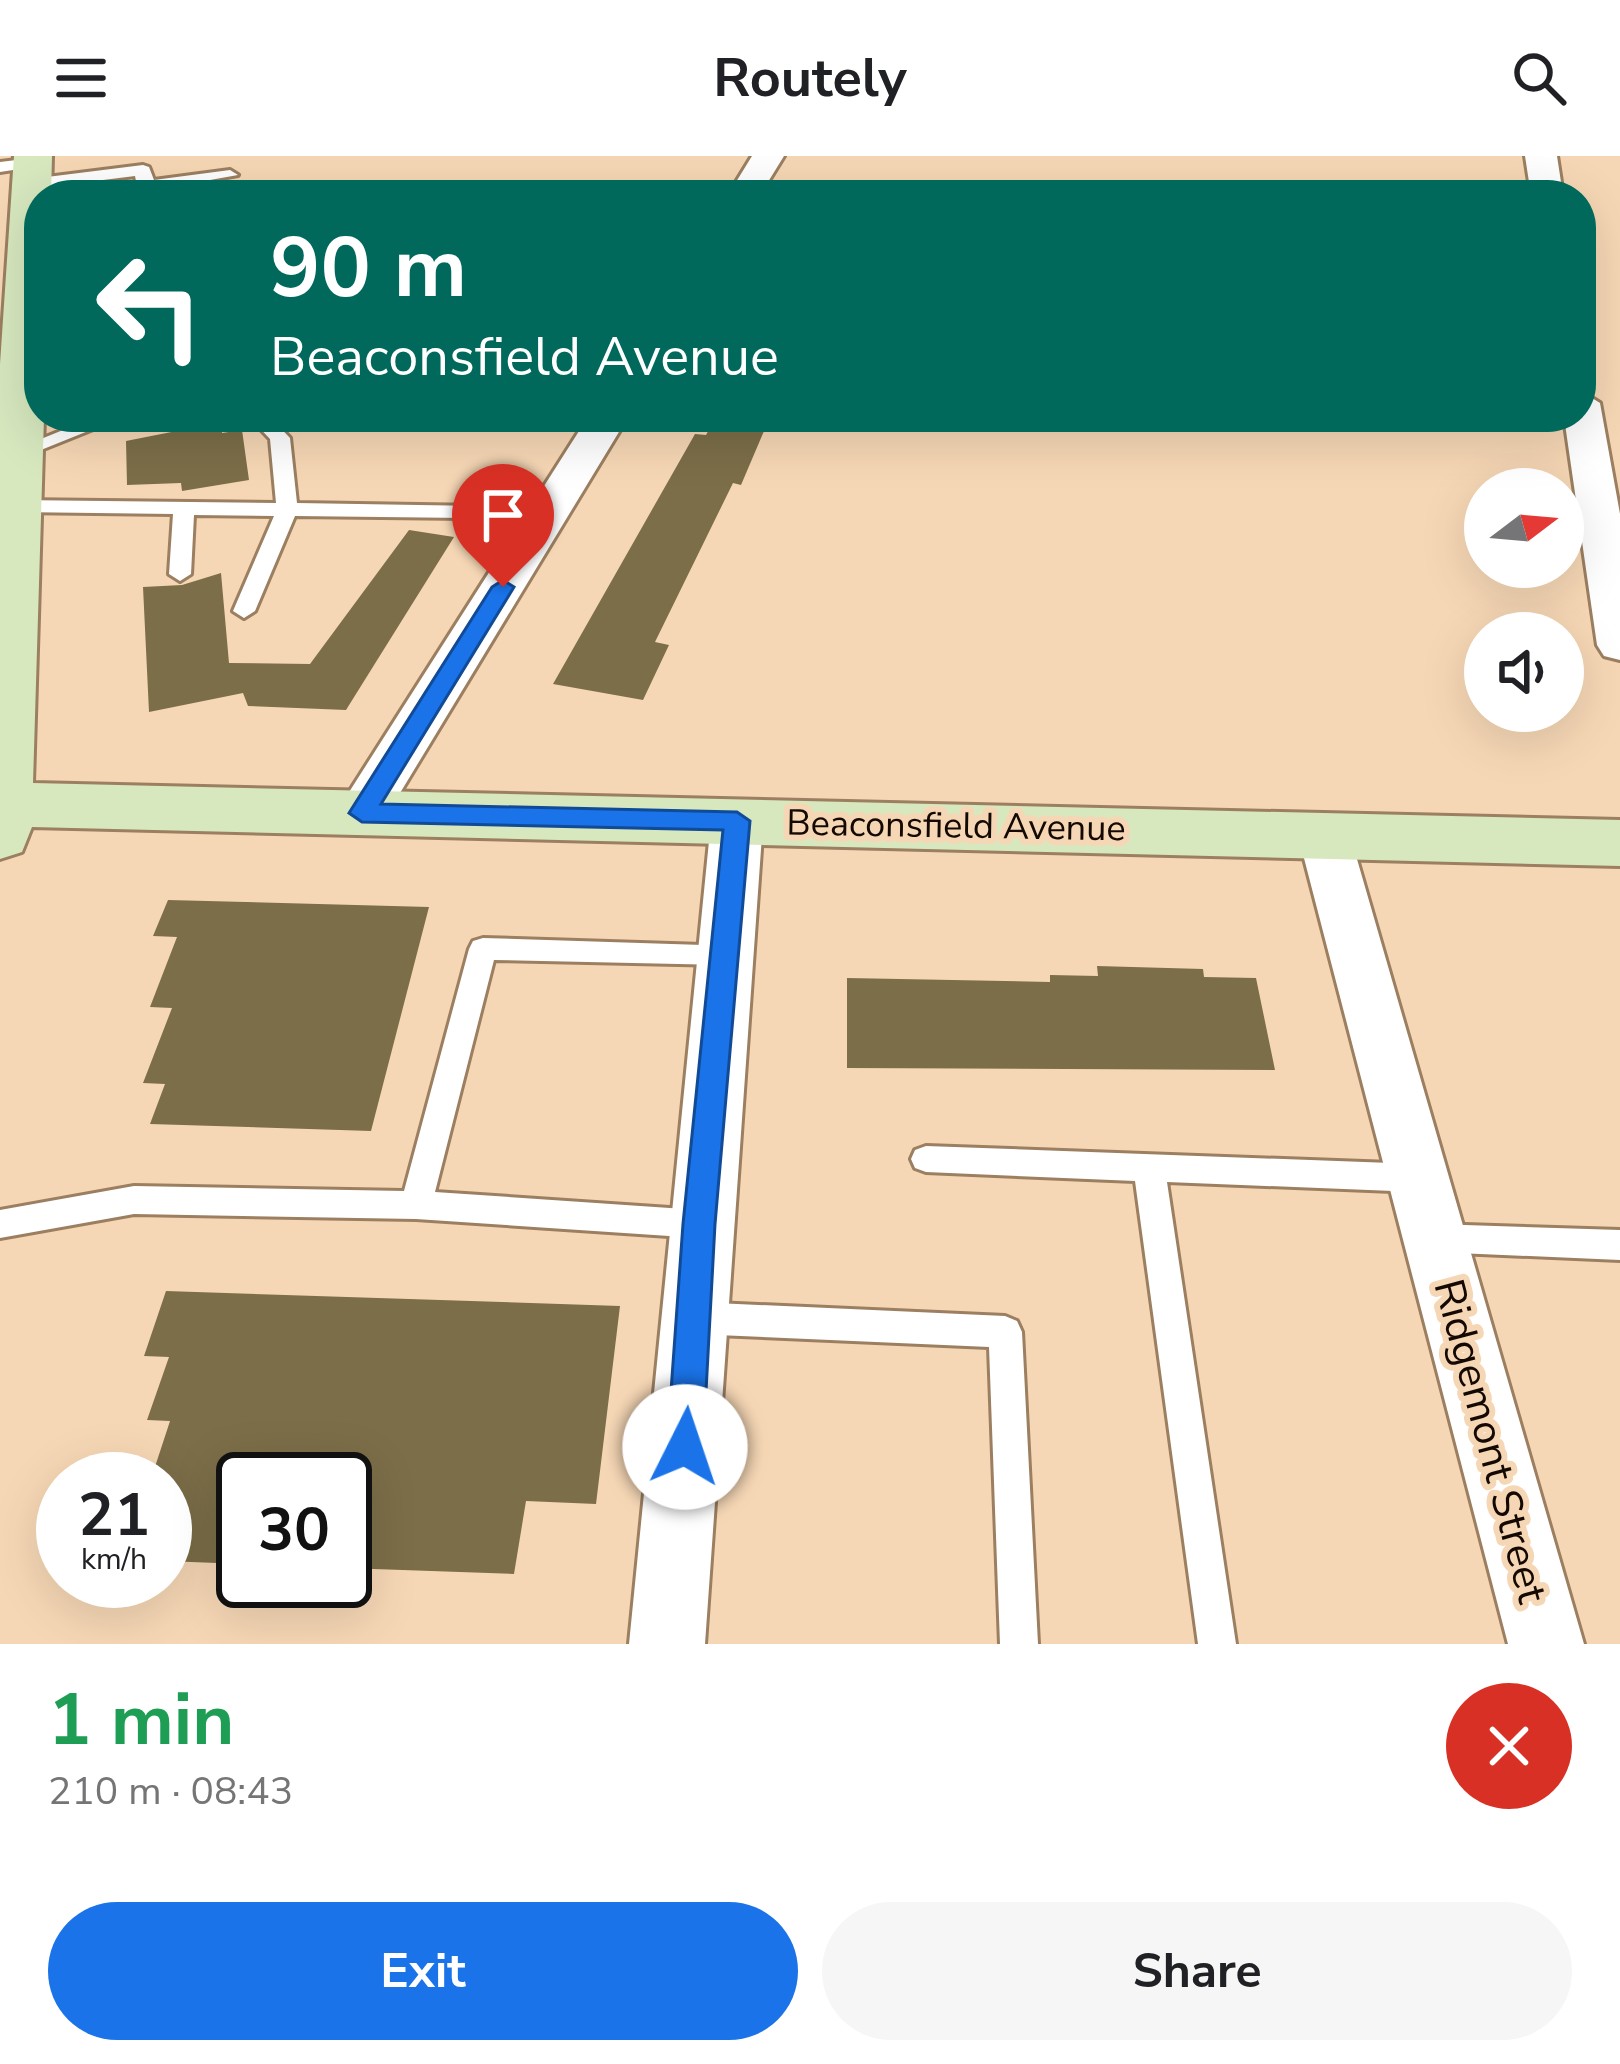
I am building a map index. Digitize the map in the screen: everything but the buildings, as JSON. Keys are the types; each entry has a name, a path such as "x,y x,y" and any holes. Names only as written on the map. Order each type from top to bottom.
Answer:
{"street":[{"path":"1,815 20,452 12,350 24,167"},
{"path":"362,813 599,432"},
{"path":"1586,432 1620,645"},
{"name":"Beaconsfield Avenue","path":"1,815 362,813 1620,843"},
{"path":"667,1644 699,1224 737,821"},
{"name":"Ridgemont Street","path":"1324,836 1546,1644"}],"lane":[{"path":"24,167 142,163"},
{"path":"196,180 230,176"},
{"path":"20,452 73,432"},
{"path":"244,611 287,509 280,438 274,432"},
{"path":"17,506 549,513"},
{"path":"180,574 184,507"},
{"path":"416,1205 483,949 724,954"},
{"path":"926,1159 1149,1168 1426,1208"},
{"path":"1149,1168 1217,1644"},
{"path":"0,1224 134,1200 416,1205 699,1224"},
{"name":"Ridgemont Street","path":"1426,1208 1620,1245"},
{"path":"694,1318 1005,1332 1019,1644"}],"route":[{"path":"503,587 362,813 737,821 699,1224 685,1447"}]}
